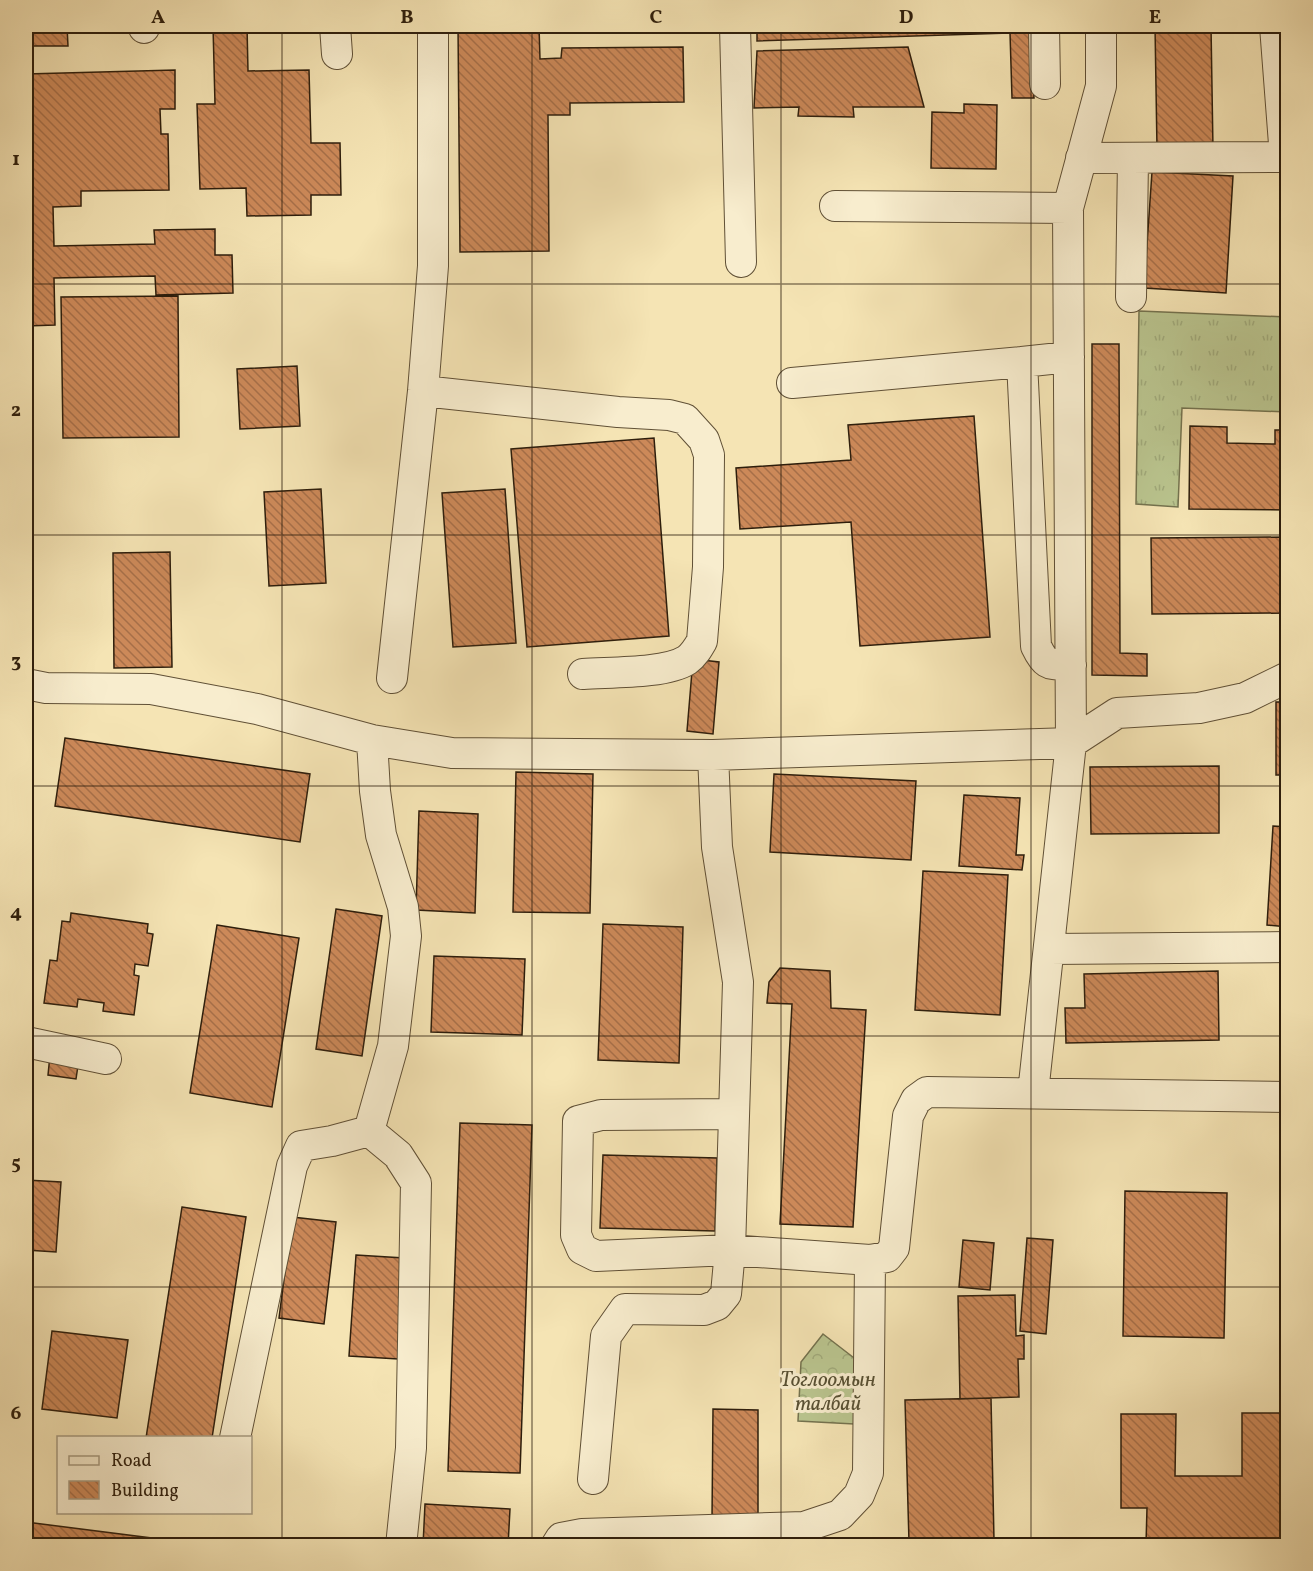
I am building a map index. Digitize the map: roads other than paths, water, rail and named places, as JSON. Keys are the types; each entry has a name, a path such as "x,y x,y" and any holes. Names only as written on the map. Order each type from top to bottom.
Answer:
{"street":[{"path":"392,678 423,391 433,267 433,26"},
{"path":"735,26 741,262"},
{"path":"1044,26 1045,84"},
{"path":"1033,1093 1071,743 1068,208 1101,86 1101,26"},
{"path":"1081,158 1286,157 1275,26"},
{"path":"1131,297 1133,159"},
{"path":"835,206 1068,208"},
{"path":"792,383 1069,357"},
{"path":"1022,362 1036,646 1042,660 1047,664 1071,665"},
{"path":"423,391 618,412 669,415 685,418 704,440 709,455 708,567 702,641 687,660 673,666 649,670 583,674"},
{"path":"26,684 46,688 151,689 257,710 372,740 452,753 713,755 1071,743 1117,713 1199,708 1245,698 1287,677"},
{"path":"369,1131 393,1046 406,936 403,907 381,835 375,791 372,740"},
{"path":"593,1479 606,1336 625,1309 704,1310 717,1305 726,1294 730,1251 738,982 717,847 713,755"},
{"path":"1049,949 1287,947"},
{"path":"26,1042 106,1059"},
{"path":"734,1114 601,1115 578,1121 576,1235 582,1249 596,1256 730,1251 870,1260 887,1257 894,1248 908,1116 916,1100 927,1092 1287,1097"},
{"path":"235,1436 292,1166 301,1146 369,1131"},
{"path":"369,1131 399,1155 416,1184 411,1448 401,1545"},
{"path":"556,1545 561,1538 582,1534 804,1527 840,1515 859,1495 868,1473 870,1260"}],"park label":[{"name":"Тоглоомын талбай","path":"828,1391"}]}
